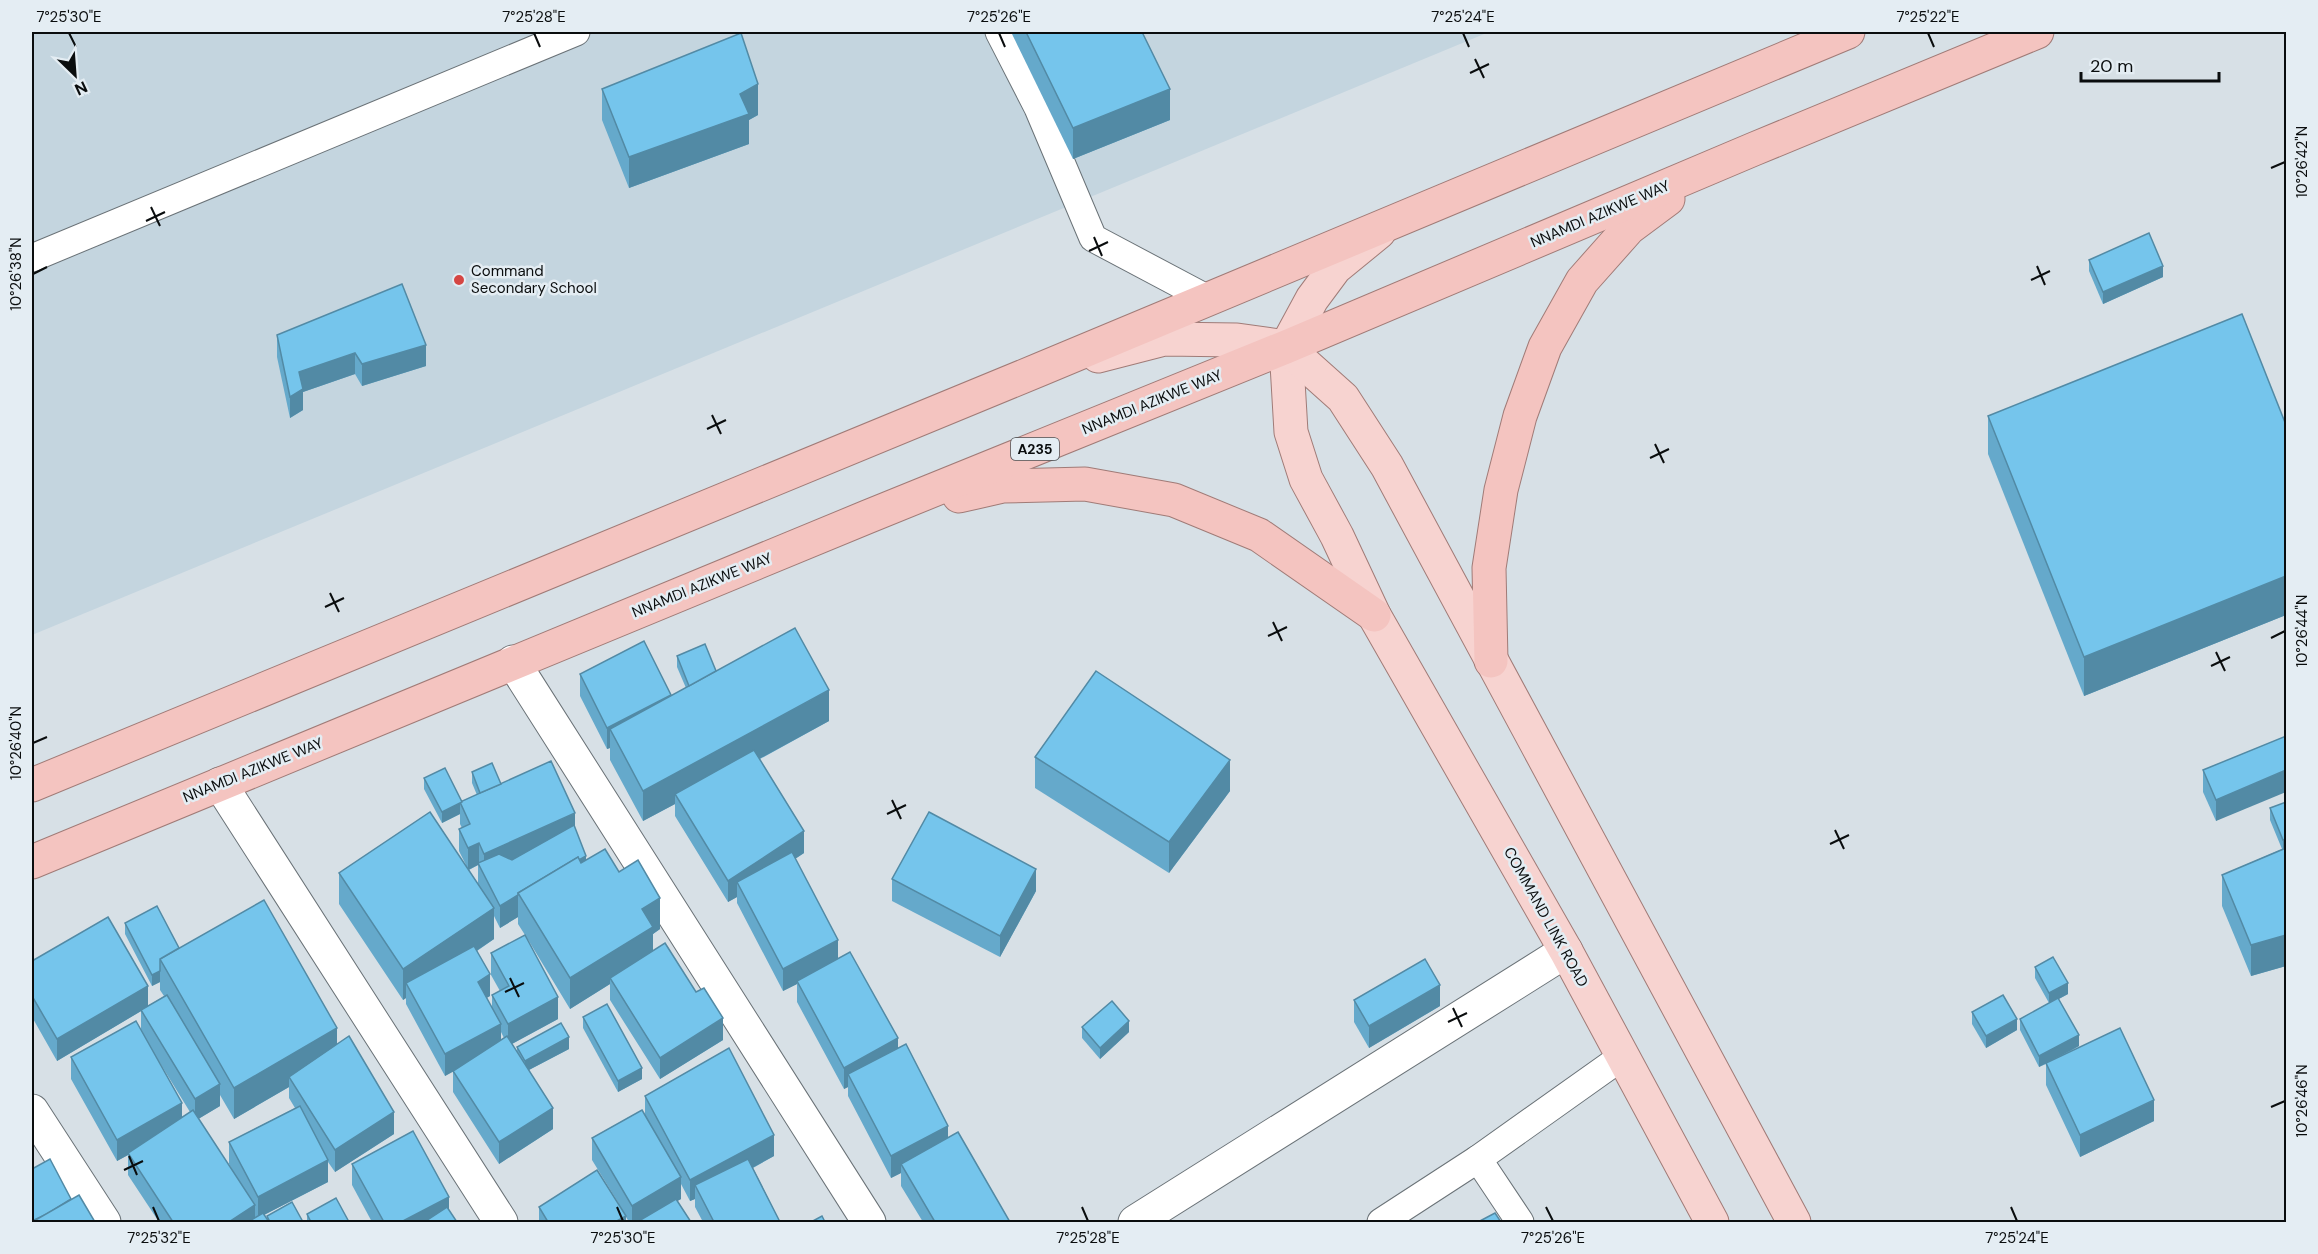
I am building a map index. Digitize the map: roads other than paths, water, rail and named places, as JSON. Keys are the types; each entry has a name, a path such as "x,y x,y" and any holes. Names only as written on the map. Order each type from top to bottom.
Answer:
{"highway":[{"path":"32,784 1041,369 1848,32"},
{"name":"NNAMDI AZIKWE WAY","path":"32,862 867,517 1286,347 2037,32"},
{"path":"1491,661 1489,568 1501,490 1520,416 1545,347 1582,281 1629,228 1673,195 1754,149"},
{"path":"867,517 1003,486 1085,484 1174,500 1258,535 1374,615"}],"main road":[{"path":"1286,347 1312,299 1335,268 1390,223"},
{"path":"1041,369 1164,339 1237,340 1286,347 1343,398 1387,466 1794,1222"},
{"name":"COMMAND LINK ROAD","path":"1286,347 1291,432 1306,479 1337,536 1374,615 1566,951 1712,1222"}],"street":[{"path":"513,663 869,1222"},
{"path":"220,784 501,1222"},
{"path":"1135,1222 1566,951"},
{"path":"32,1111 104,1222"}],"lane":[{"path":"32,258 576,32"},
{"path":"999,32 1038,108 1093,238 1208,299"},
{"path":"1381,1222 1478,1160 1623,1056"},
{"path":"1478,1160 1520,1222"}],"place":[{"name":"Command Secondary School","path":"459,280"}]}
